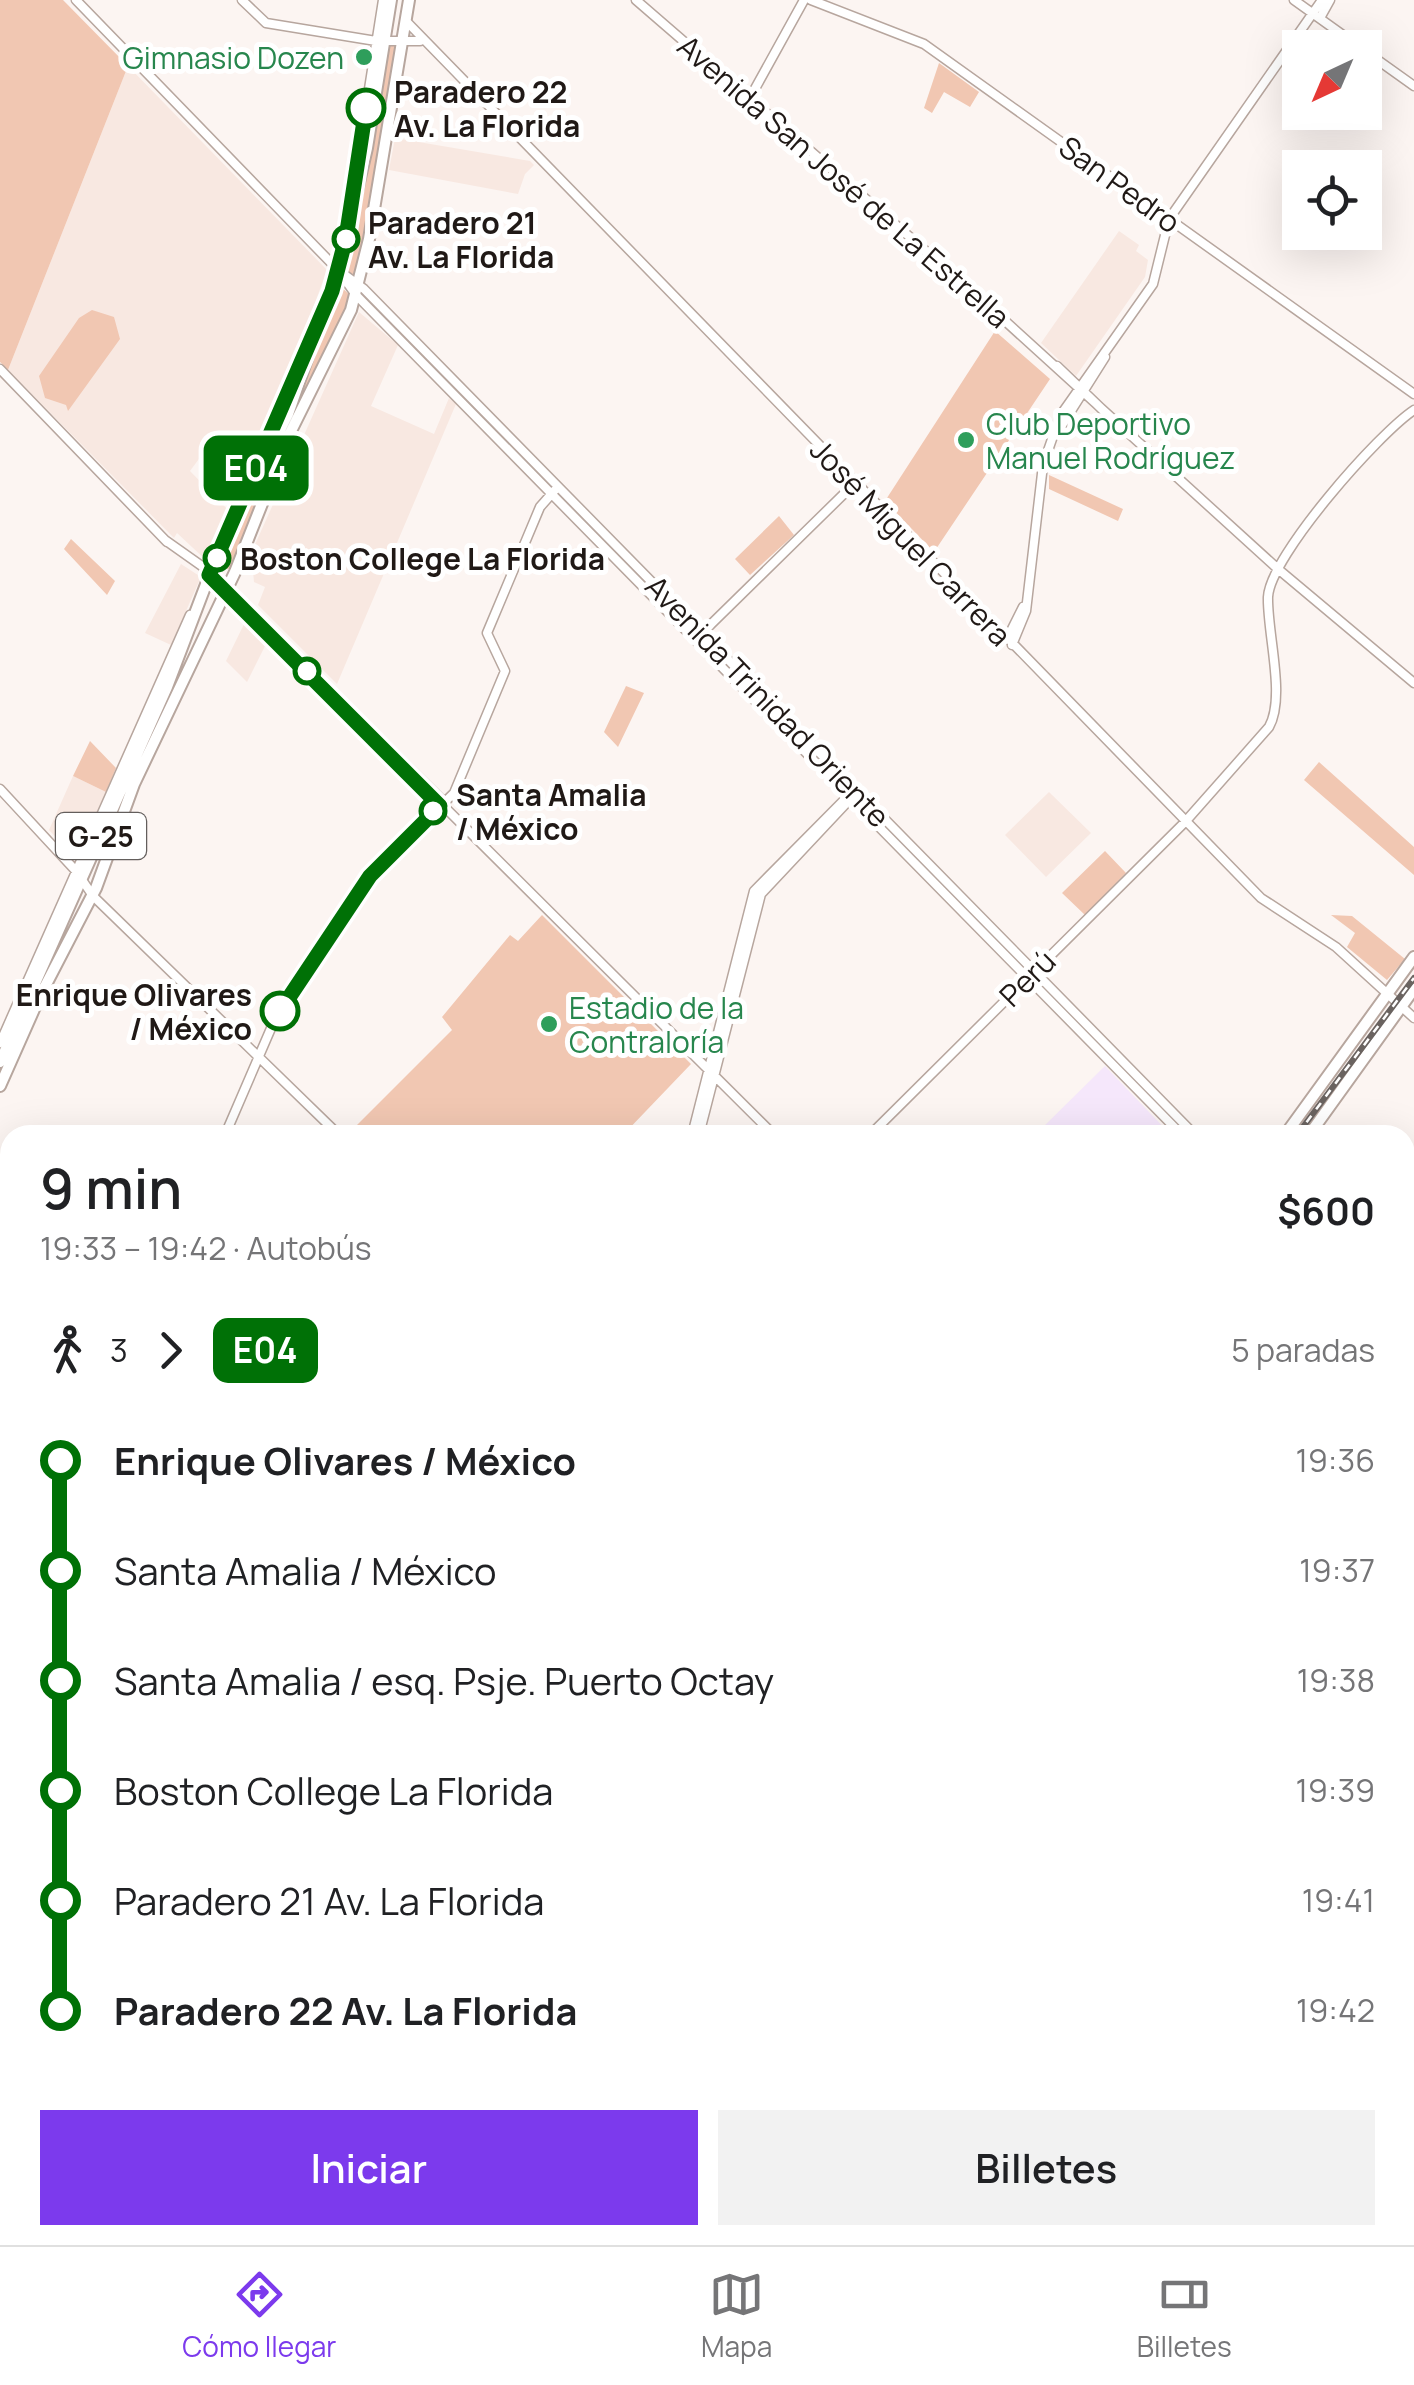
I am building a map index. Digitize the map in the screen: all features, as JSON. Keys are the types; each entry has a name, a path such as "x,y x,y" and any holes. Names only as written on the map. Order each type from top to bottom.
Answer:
{"main road":[{"name":"G-25","path":"0,1062 79,875 95,849 167,688 209,575 282,431 338,270 367,148 380,41 391,0"},
{"name":"G-25","path":"0,1086 39,998 93,896 134,784 226,592 290,432 335,348 358,290 409,0"},
{"path":"314,339 327,336 335,348"},
{"path":"220,552 221,570 235,572"},
{"path":"95,849 100,855 109,856"},
{"path":"1292,1125 1414,957"},
{"path":"1315,1125 1414,989"}],"street":[{"name":"Avenida Trinidad Oriente","path":"76,0 852,795 1184,1125"},
{"name":"José Miguel Carrera","path":"242,0 266,23 380,41 402,38 426,45"},
{"path":"380,41 383,0"},
{"name":"Avenida San José de La Estrella","path":"636,0 751,96 1278,569 1414,683"},
{"path":"751,96 804,0"},
{"name":"San Pedro","path":"812,0 924,44 1414,394"},
{"path":"1294,0 1337,30"},
{"path":"1010,642 1026,603 1041,476 1057,433 1080,389 1154,284 1169,220 1326,0"},
{"name":"José Miguel Carrera","path":"405,21 1266,904 1336,947 1414,1018"},
{"path":"1382,63 1414,86"},
{"path":"0,370 165,540 209,575 330,693 764,1125"},
{"path":"1278,569 1366,451 1414,410"},
{"path":"699,636 854,484"},
{"path":"251,1050 270,1028 370,876 458,785 505,670 487,640 488,631 538,510 555,490"},
{"name":"Perú","path":"880,1125 1185,822 1274,719 1268,596 1278,569"},
{"path":"0,1042 79,875 196,608"},
{"path":"0,789 79,875 93,896 329,1125"},
{"path":"698,1125 754,890 852,795"},
{"name":"Avenida Trinidad Oriente","path":"1030,974 1173,1125"},
{"path":"229,1125 270,1028"}],"shaded area":[{"path":"0,0 63,0 128,66 8,370 0,362"},
{"path":"397,44 357,279 344,267 386,46"},
{"path":"939,63 979,92 970,107 944,92 932,113 924,108"},
{"path":"128,66 327,270 277,407 261,431 241,436 232,444 213,440 190,471 231,513 208,562 177,533 174,538 8,370"},
{"path":"395,138 530,161 534,165 525,174 518,194 389,170"},
{"path":"1119,231 1139,245 1136,251 1148,260 1145,277 1076,376 1041,343"},
{"path":"339,285 352,297 270,469 232,568 227,569 222,559 293,409"},
{"path":"92,310 114,317 120,339 68,411 66,405 45,398 39,376 79,318"},
{"path":"359,312 398,345 371,406 434,434 449,398 456,404 337,684 258,605 265,587 254,582 253,571 245,567"},
{"name":"Club Deportivo Manuel Rodríguez","path":"995,331 1050,379 934,552 885,501"},
{"path":"1049,475 1123,509 1118,521 1049,489"},
{"path":"779,516 794,535 750,575 735,559"},
{"path":"71,539 115,581 107,595 64,549"},
{"path":"181,564 201,577 171,645 145,633"},
{"path":"246,620 267,642 247,682 226,661"},
{"path":"626,686 644,693 618,747 604,732"},
{"path":"90,741 116,768 106,792 73,776"},
{"path":"1319,762 1414,847 1414,875 1304,780"},
{"path":"73,776 106,792 75,858 49,830"},
{"path":"1049,792 1091,833 1046,877 1005,835"},
{"path":"1105,851 1126,873 1085,915 1062,893"},
{"name":"Estadio de la Contraloría","path":"542,915 691,1064 633,1125 357,1125 452,1030 442,1017 510,935 518,941"},
{"path":"1331,915 1352,916 1405,959 1387,980 1347,947 1355,933"},
{"path":"1105,1066 1161,1125 1045,1125"}],"railway":[{"path":"1304,1125 1414,978"}],"bus line":[{"name":"E04","path":"280,1011 370,876 440,806 209,575 292,383 308,356 332,291 346,238 366,108"}],"place":[{"name":"Gimnasio Dozen","path":"364,57"},
{"name":"Paradero 22 Av. La Florida","path":"366,108"},
{"name":"Paradero 21 Av. La Florida","path":"346,239"},
{"name":"Club Deportivo Manuel Rodríguez","path":"966,440"},
{"name":"Boston College La Florida","path":"217,558"},
{"name":"Santa Amalia / México","path":"433,811"},
{"name":"Enrique Olivares / México","path":"280,1011"},
{"name":"Estadio de la Contraloría","path":"549,1024"}]}
